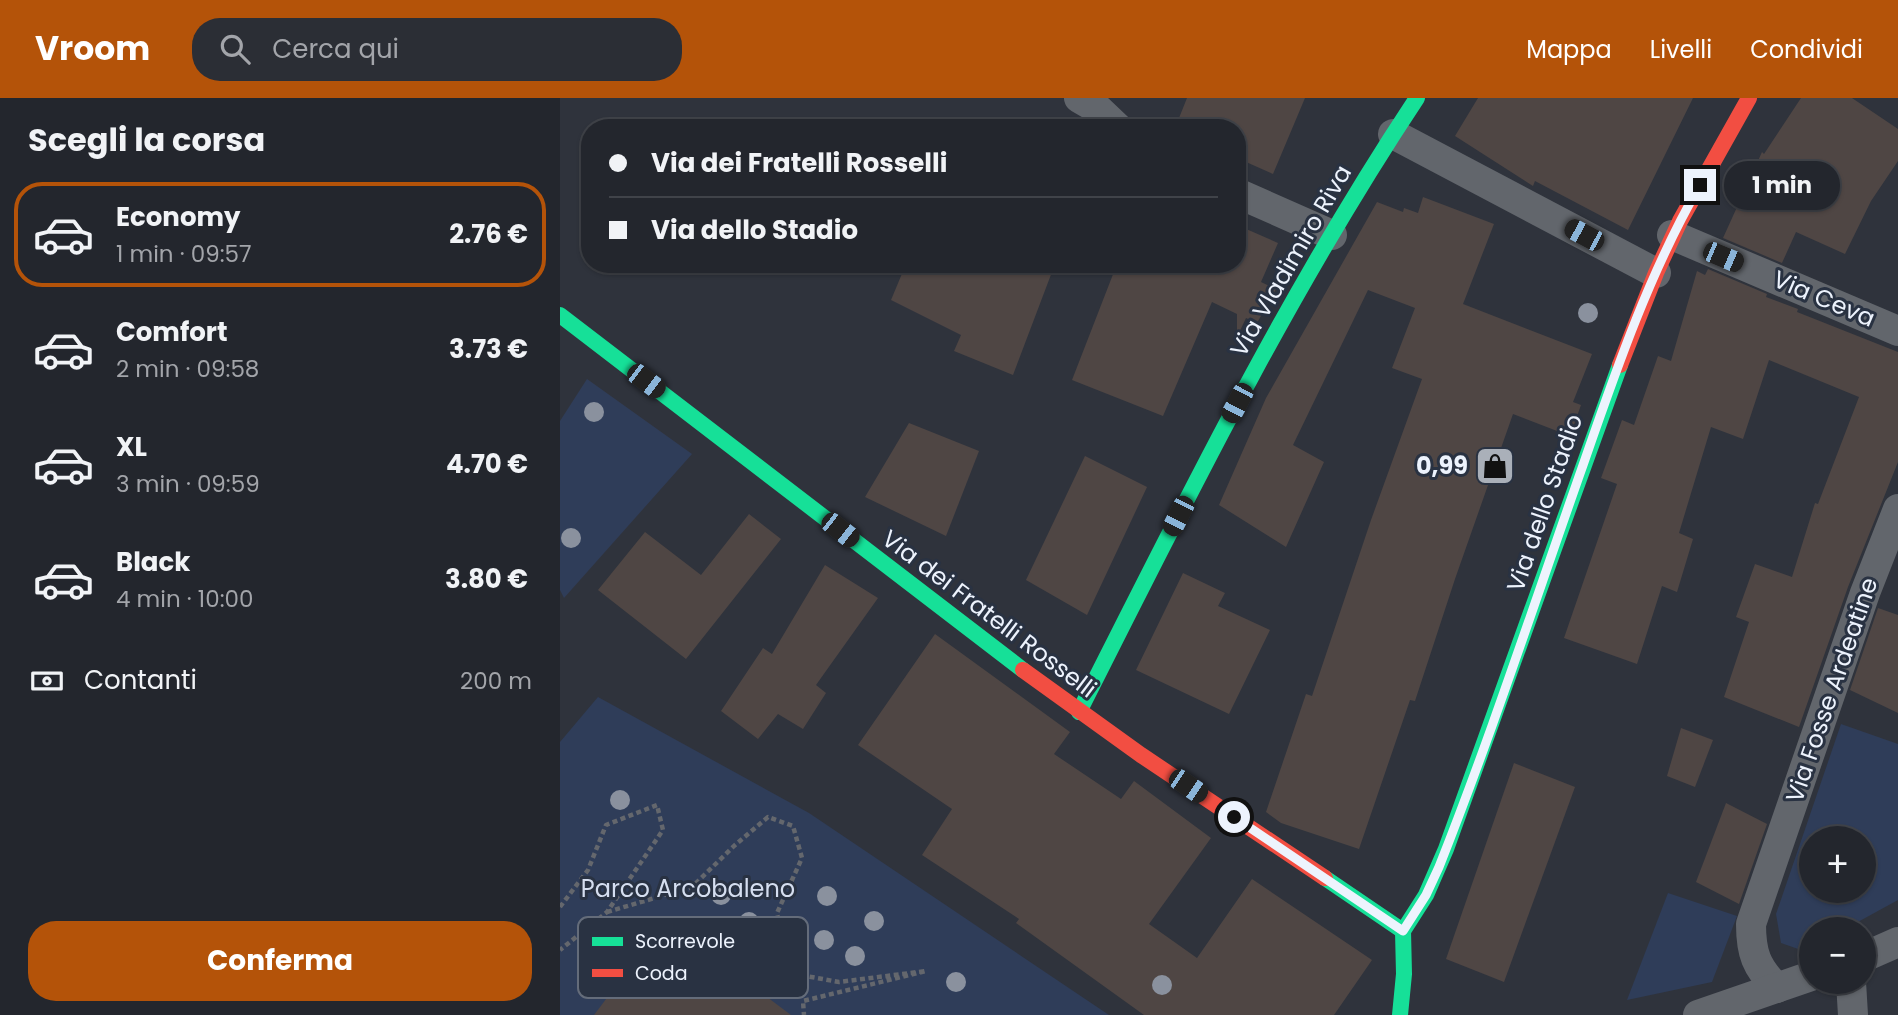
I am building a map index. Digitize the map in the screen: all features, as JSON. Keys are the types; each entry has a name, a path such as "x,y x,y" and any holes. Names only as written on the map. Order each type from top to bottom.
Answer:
{"street":[{"path":"1079,98 1109,119"},
{"name":"Via Vladimiro Riva","path":"1079,712 1224,428 1368,173 1417,98"},
{"name":"Via dello Stadio","path":"1403,931 1426,895 1446,849 1608,394 1656,273 1672,235 1749,98"},
{"path":"1393,134 1656,273"},
{"path":"1246,197 1332,235"},
{"name":"Via Ceva","path":"1672,235 1898,331"},
{"name":"Via dei Fratelli Rosselli","path":"560,315 1079,712 1403,931"},
{"name":"Via Fosse Ardeatine","path":"1777,988 1755,959 1751,924 1865,593 1898,509"},
{"path":"1400,1015 1404,974 1403,931"},
{"path":"1876,952 1898,942"},
{"path":"1698,1015 1799,980"},
{"path":"1852,994 1853,1015"}],"path":[{"path":"560,907 588,870 606,825 657,805 663,830 607,912 601,917"},
{"path":"607,912 692,887 768,817 793,826 802,858 777,913 778,917"},
{"path":"560,950 578,935"},
{"path":"804,1015 803,1001 926,971 839,982 808,976"}],"green space":[{"path":"587,379 692,454 564,598 560,590 560,421"},
{"name":"Parco Arcobaleno","path":"598,697 809,813 1109,1015 560,1015 560,742"},
{"path":"1841,724 1898,744 1898,900 1867,917 1799,917 1799,949 1781,943 1776,914 1799,847 1799,903 1876,903 1876,826 1806,826"},
{"path":"1668,893 1737,916 1712,982 1627,1000"}],"building":[{"path":"1187,98 1305,98 1273,174 1246,162 1246,119 1179,119"},
{"path":"1478,98 1693,98 1628,230 1535,181 1533,186 1455,136"},
{"path":"1801,98 1852,98 1898,129 1898,161 1871,201 1845,254 1796,232 1782,263 1723,238 1762,152 1764,154"},
{"path":"1423,197 1494,224 1463,304 1592,354 1573,402 1581,405 1570,436 1513,414 1415,701 1410,700 1359,849 1281,823 1266,812 1306,694 1312,696 1422,379 1392,368 1415,308 1368,290 1293,445 1324,462 1286,547 1219,505 1266,398 1377,202 1403,212 1404,208 1418,213"},
{"path":"1246,229 1278,243 1261,282 1276,289 1257,323 1246,318 1237,337 1237,314 1212,302 1163,416 1072,380 1114,273 1246,273"},
{"path":"1708,269 1767,294 1766,297 1798,309 1797,312 1898,352 1898,462 1848,587 1799,727 1724,697 1749,622 1736,617 1755,564 1792,577 1815,503 1818,504 1859,397 1769,360 1743,439 1711,427 1679,533 1693,539 1677,592 1662,586 1637,664 1564,638 1617,484 1601,478 1622,420 1634,425 1658,356 1671,361 1697,271 1705,275"},
{"path":"902,273 1052,273 1013,375 954,351 961,335 891,300"},
{"path":"909,423 979,451 946,536 865,497"},
{"path":"1085,456 1147,487 1087,615 1026,580"},
{"path":"749,514 781,539 686,659 598,590 645,532 701,575"},
{"path":"825,565 878,598 816,685 826,693 803,729 778,714 758,739 721,711 763,648 772,654"},
{"path":"1183,573 1225,593 1218,606 1270,630 1229,714 1136,670"},
{"path":"1878,608 1898,615 1898,713 1850,690"},
{"path":"935,634 1070,732 1054,754 1121,799 1134,781 1211,838 1149,924 1197,958 1252,879 1372,960 1334,1015 1144,1015 1016,923 1019,919 922,855 952,809 858,745"},
{"path":"1681,728 1713,740 1695,787 1667,776"},
{"path":"1514,763 1575,787 1504,982 1446,959"},
{"path":"1726,803 1767,824 1739,904 1696,882"},
{"path":"607,998 768,998 791,1015 594,1015"}],"traffic: fast":[{"path":"1079,712 1198,477 1281,323 1417,98"},
{"path":"560,315 1023,670"},
{"path":"1403,931 1426,895 1446,849 1620,365"},
{"path":"1325,878 1403,931"},
{"path":"1400,1015 1404,974 1403,931"}],"traffic: jam":[{"path":"1620,365 1656,273 1680,221 1749,98"},
{"path":"1023,670 1141,755 1325,878"}],"place":[{"name":"0,99","path":"1495,466"}],"route":[{"path":"1234,817 1403,931 1426,895 1439,867 1608,394 1661,260 1700,185"}]}
